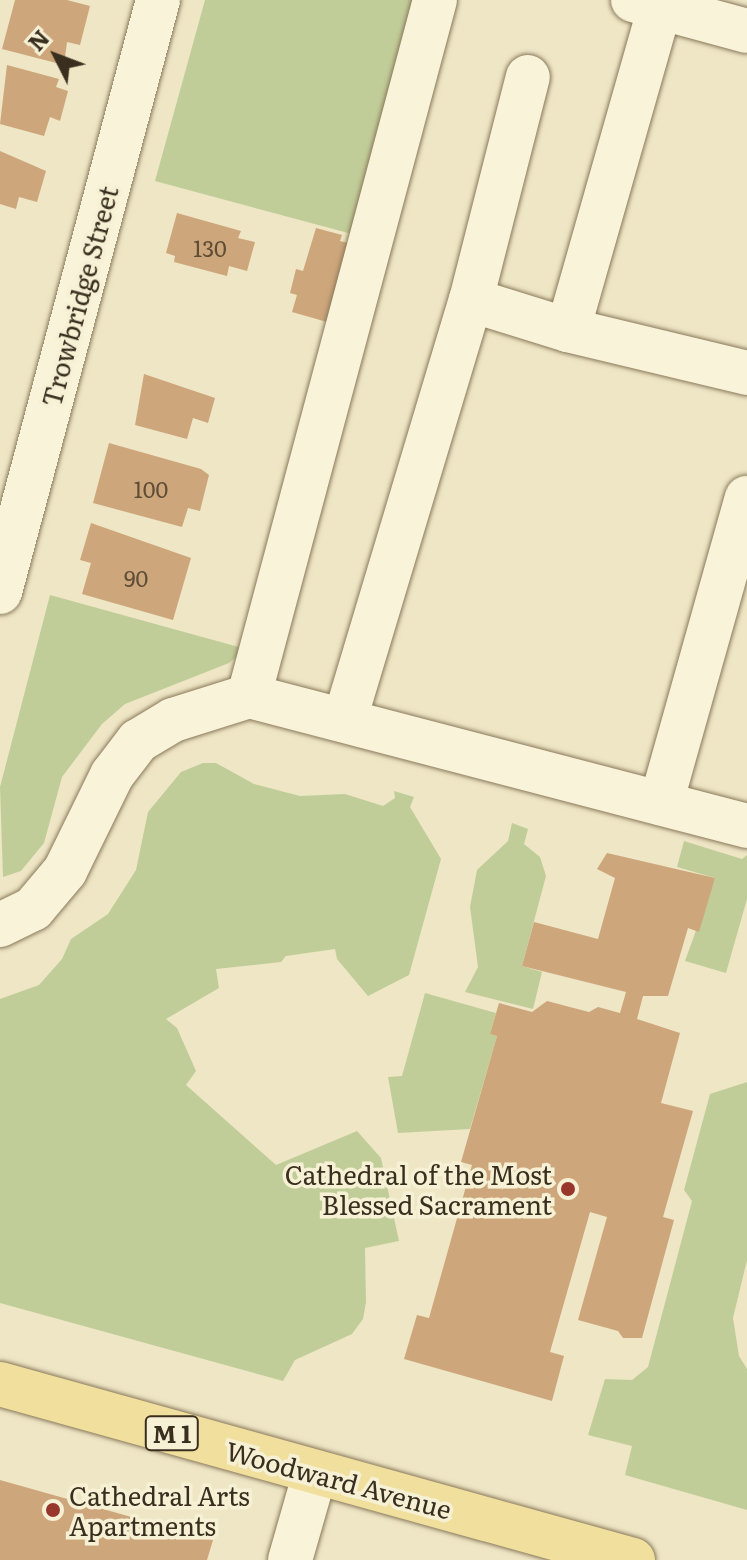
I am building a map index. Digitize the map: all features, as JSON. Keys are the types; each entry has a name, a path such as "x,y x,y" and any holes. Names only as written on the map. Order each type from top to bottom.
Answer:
{"main road":[{"name":"Woodward Avenue","path":"0,1384 633,1560"}],"street":[{"name":"Trowbridge Street","path":"0,592 158,0"},
{"path":"249,696 435,0"},
{"path":"568,330 647,4 724,17"},
{"path":"345,719 471,300 528,77"},
{"path":"471,300 568,330 747,373"},
{"path":"661,803 747,498"},
{"path":"0,925 33,909 65,871 112,775 138,741 173,720 249,696 747,826"},
{"path":"290,1560 315,1473"}],"green space":[{"path":"205,0 416,0 352,234 155,181"},
{"path":"50,595 246,649 229,663 125,704 102,724 62,777 44,843 21,871 3,877 0,787"},
{"path":"203,763 216,763 254,784 300,796 345,794 383,806 395,798 394,791 414,797 410,807 441,859 409,975 368,996 337,959 335,949 286,956 281,962 216,969 219,988 166,1019 177,1028 196,1071 186,1085 276,1165 357,1131 381,1158 399,1241 365,1248 366,1302 363,1319 352,1334 295,1360 283,1381 0,1303 0,999 39,985 62,959 71,939 108,914 136,870 148,812 181,772"},
{"path":"512,823 528,829 524,844 540,857 546,876 522,966 542,972 533,1009 465,992 478,967 470,907 477,870 508,841"},
{"path":"684,841 742,859 747,855 747,899 726,973 685,961 715,878 677,867"},
{"path":"425,993 496,1013 490,1034 497,1036 470,1129 398,1133 388,1077 402,1076"},
{"path":"747,1082 747,1260 733,1318 739,1356 747,1369 747,1510 625,1475 632,1446 588,1435 605,1379 632,1380 648,1367 692,1201 684,1190 710,1094"}],"building":[{"path":"15,0 67,0 90,6 80,45 67,42 64,65 2,49"},
{"path":"7,65 59,79 56,87 68,91 60,121 50,117 44,136 0,124"},
{"path":"0,151 46,171 37,202 19,197 16,209 0,204"},
{"path":"177,213 241,231 238,238 255,242 247,271 229,266 227,276 174,262 175,256 166,253"},
{"path":"316,228 342,235 340,241 348,243 327,322 292,312 297,295 290,293 296,269 303,271"},
{"path":"144,374 215,398 208,423 193,418 187,439 135,425"},
{"path":"109,443 201,469 209,475 200,511 188,508 182,527 93,503"},
{"path":"91,523 191,558 173,620 82,594 91,563 80,560"},
{"name":"Cathedral of the Most Blessed Sacrament","path":"607,853 715,878 699,932 688,928 668,996 643,996 637,1019 680,1033 661,1103 693,1111 663,1217 674,1220 642,1338 623,1338 618,1331 578,1320 607,1217 590,1212 550,1352 564,1356 552,1401 404,1359 417,1315 429,1318 472,1165 461,1162 497,1036 490,1034 499,1003 532,1012 547,1001 589,1012 598,1007 620,1013 626,992 522,966 534,922 598,939 615,878 597,869"},
{"name":"Cathedral Arts Apartments","path":"0,1480 213,1540 207,1560 0,1560"}],"place":[{"name":"Cathedral of the Most Blessed Sacrament","path":"568,1189"},
{"name":"Cathedral Arts Apartments","path":"53,1510"}]}
